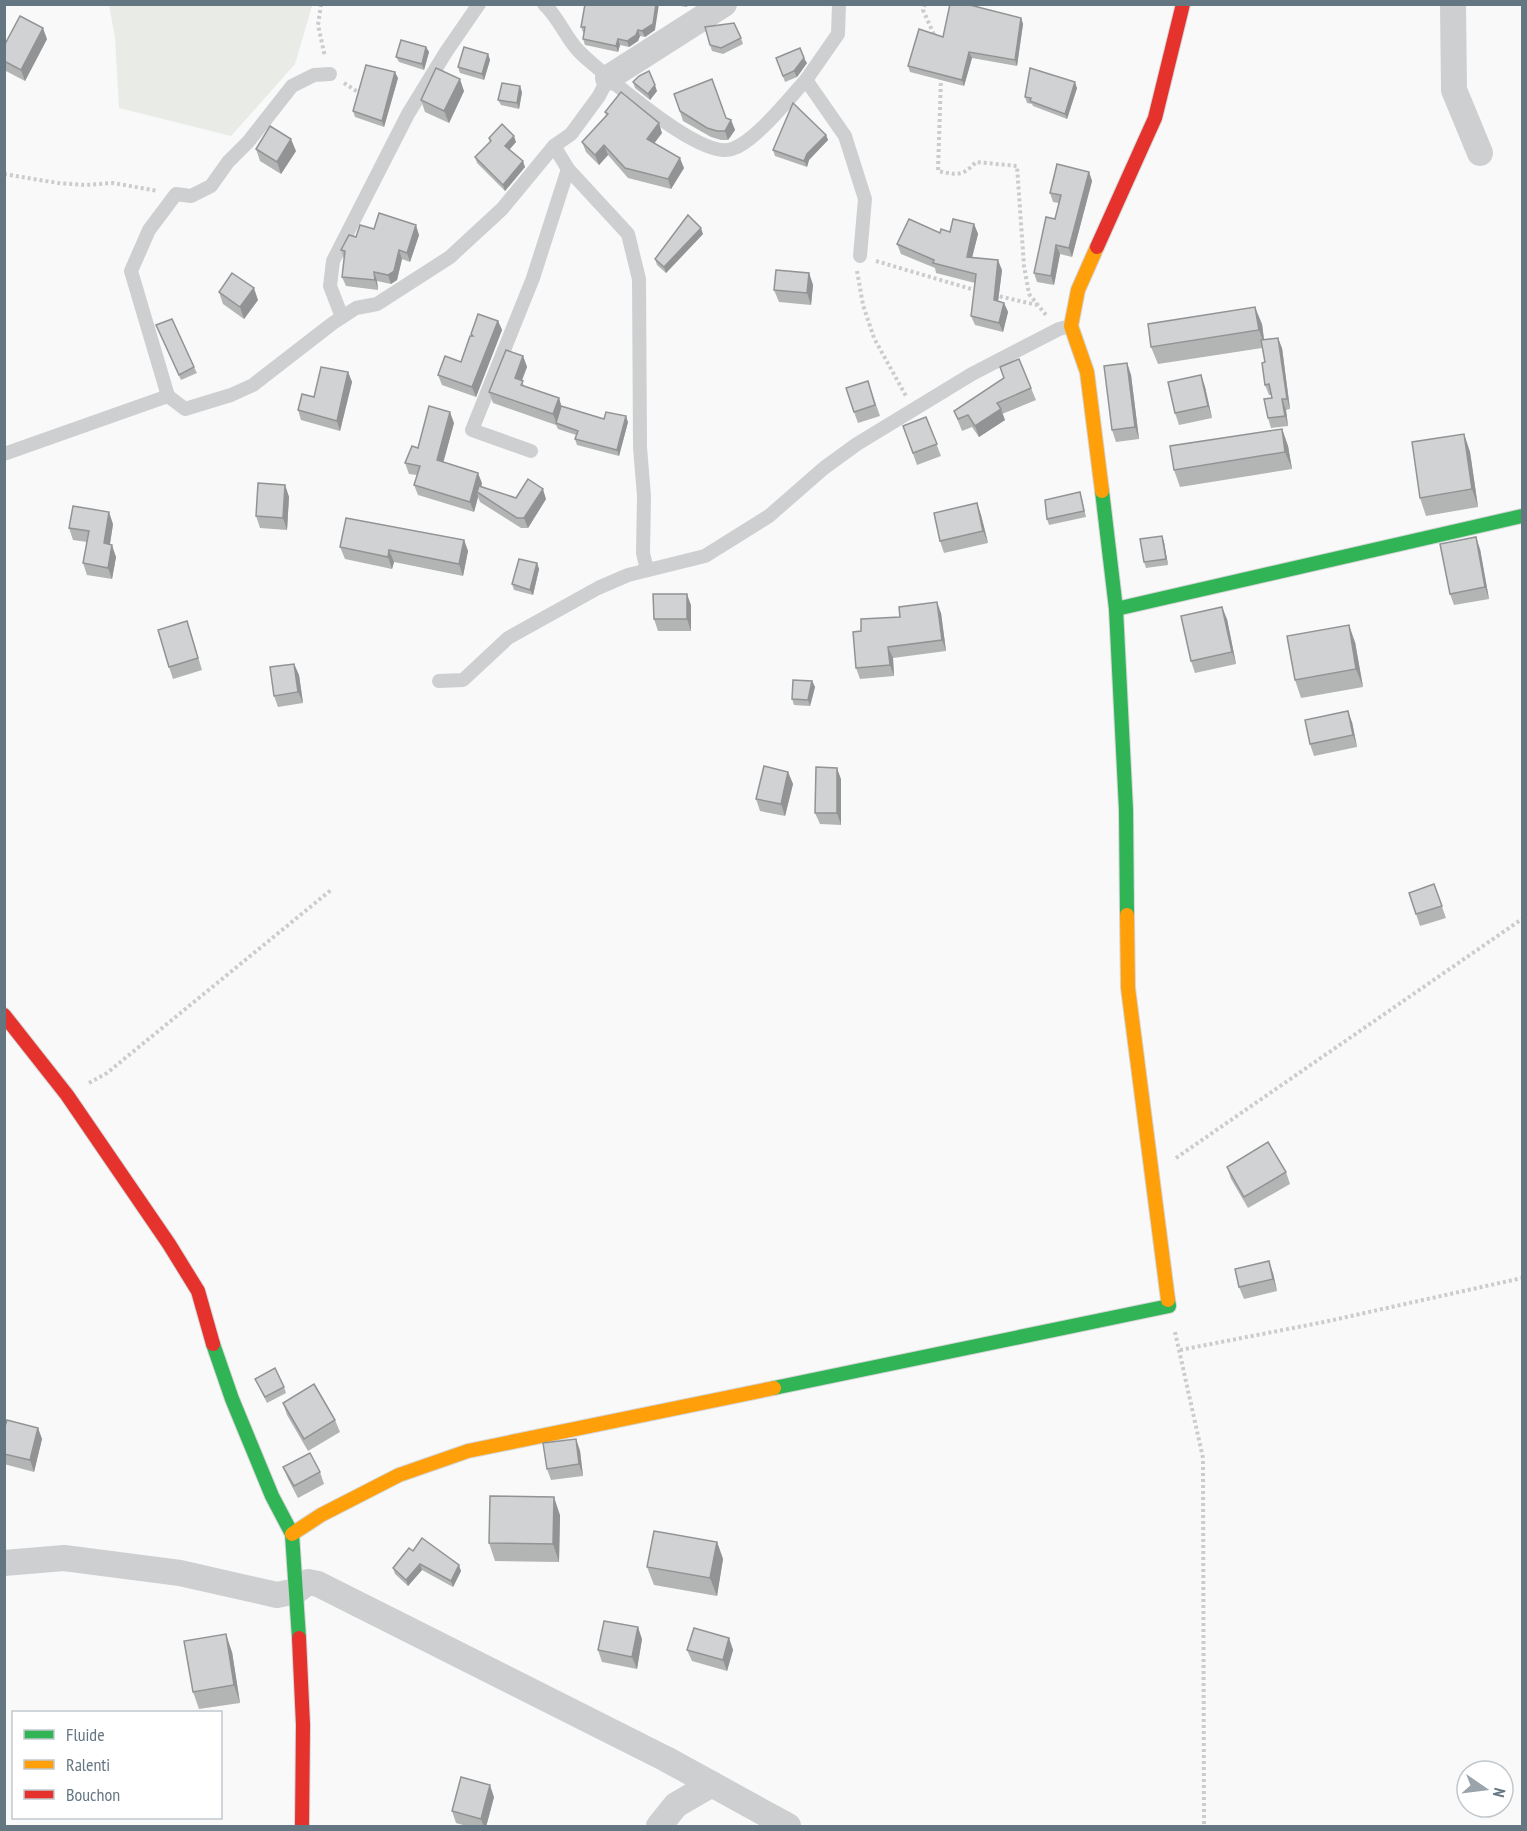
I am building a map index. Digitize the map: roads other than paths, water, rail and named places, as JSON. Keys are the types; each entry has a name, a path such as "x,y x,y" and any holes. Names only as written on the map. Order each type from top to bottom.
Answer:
{"street":[{"path":"608,78 724,4"},
{"path":"292,1534 321,1515 399,1475 468,1451 1169,1306 1128,988 1126,810 1116,609 1087,372 1065,327 1078,290 1155,118 1183,4"},
{"path":"1453,4 1454,90 1480,153"},
{"path":"1116,609 1522,516"},
{"path":"4,1016 67,1095 169,1244 198,1291 232,1399 272,1496 292,1534 303,1725 302,1827"},
{"path":"4,1563 64,1558 180,1573 276,1595 296,1591 308,1582 318,1584 542,1696 712,1784 788,1827"},
{"path":"659,1827 676,1804 712,1784"}],"lane":[{"path":"342,317 330,286 333,261 408,114 479,4"},
{"path":"544,4 555,15 576,48 597,65 608,78 691,140 724,151 734,149 756,134 806,81 838,34 839,4"},
{"path":"330,74 314,75 292,86 248,142 228,162 211,186 191,196 176,194 149,230 131,271 168,396 185,409 253,385 342,317 356,308 377,304 450,257 502,209 554,146 571,134 599,96 608,78"},
{"path":"806,81 845,136 865,199 860,256"},
{"path":"554,146 568,169 628,234 639,279 640,447 644,496 643,553 647,570"},
{"path":"531,451 472,430 532,278 568,169"},
{"path":"439,681 463,680 508,638 598,588 628,575 705,556 768,516 824,468 857,444 972,374 1065,327"},
{"path":"4,454 168,396"}]}
